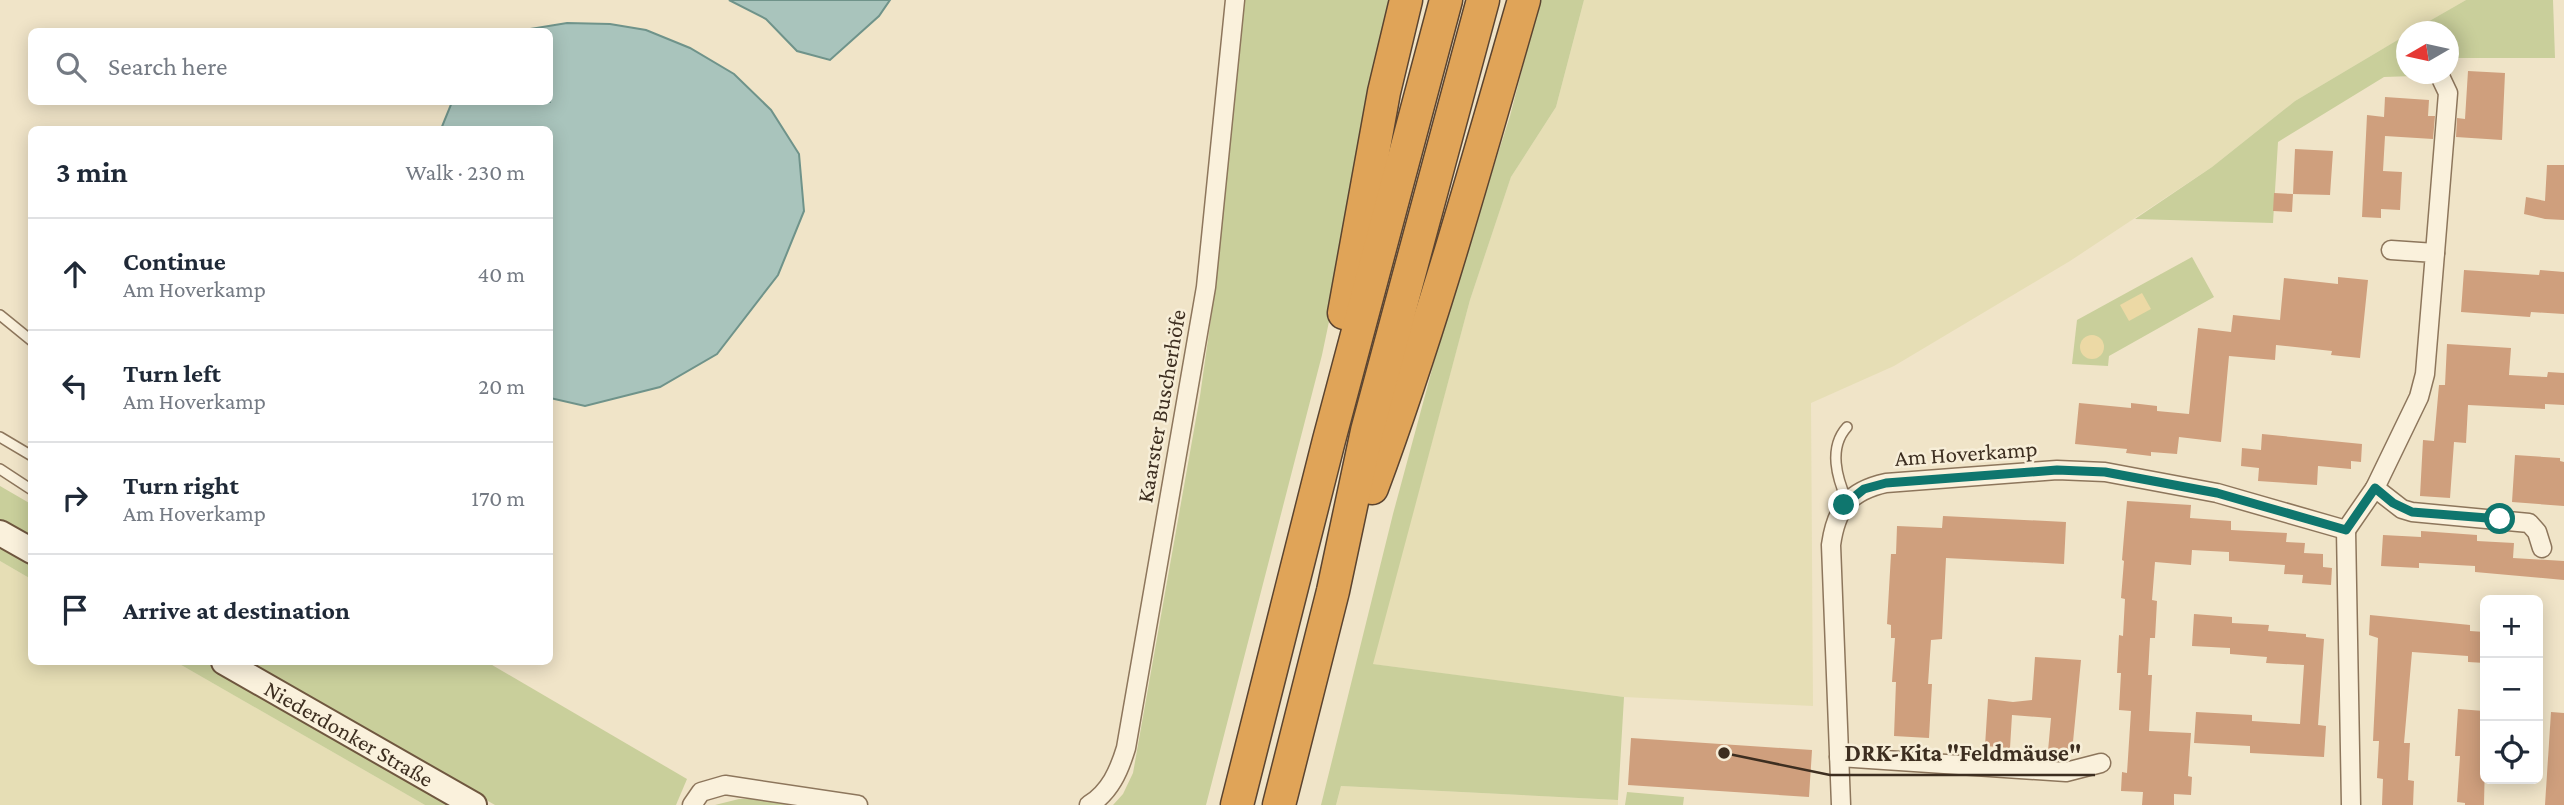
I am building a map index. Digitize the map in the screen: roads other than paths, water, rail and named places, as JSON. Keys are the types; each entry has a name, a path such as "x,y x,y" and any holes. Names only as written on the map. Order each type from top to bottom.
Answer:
{"highway":[{"path":"1329,440 1347,293 1384,92 1406,0"},
{"path":"1237,805 1329,440 1446,0"},
{"path":"1279,805 1333,591 1367,432 1483,0"},
{"path":"1333,591 1396,421 1524,0"}],"street":[{"name":"Kaarster Buscherhöfe","path":"1089,805 1100,798 1118,774 1129,734 1206,288 1235,0"},
{"path":"2351,805 2346,530 2375,488 2419,397 2425,374 2448,93 2444,84"},
{"path":"2391,250 2435,253"},
{"name":"Am Hoverkamp","path":"1847,501 1864,489 1886,483 2084,470 2190,487 2346,530"},
{"path":"2375,488 2393,503 2412,512 2529,523 2537,532 2542,548"},
{"path":"1841,805 1831,545 1838,517 1847,501"},
{"path":"0,533 28,549"},
{"name":"Niederdonker Straße","path":"229,665 474,805"},
{"path":"1839,757 2066,772 2101,763"},
{"path":"692,805 701,792 725,785 858,805"}],"lane":[{"path":"0,315 28,338"},
{"path":"1847,427 1840,435 1836,459 1837,474 1847,501"},
{"path":"0,437 28,454"},
{"path":"0,470 28,488"}],"water":[{"path":"729,0 890,0 879,16 830,60 797,51 766,19"},
{"path":"567,23 610,24 646,30 690,48 734,74 771,110 799,154 804,211 778,275 717,354 660,387 585,406 553,399 553,126 442,126 451,105 553,105 553,28 536,28"}],"place":[{"name":"DRK-Kita \"Feldmäuse\"","path":"1724,753"}]}
